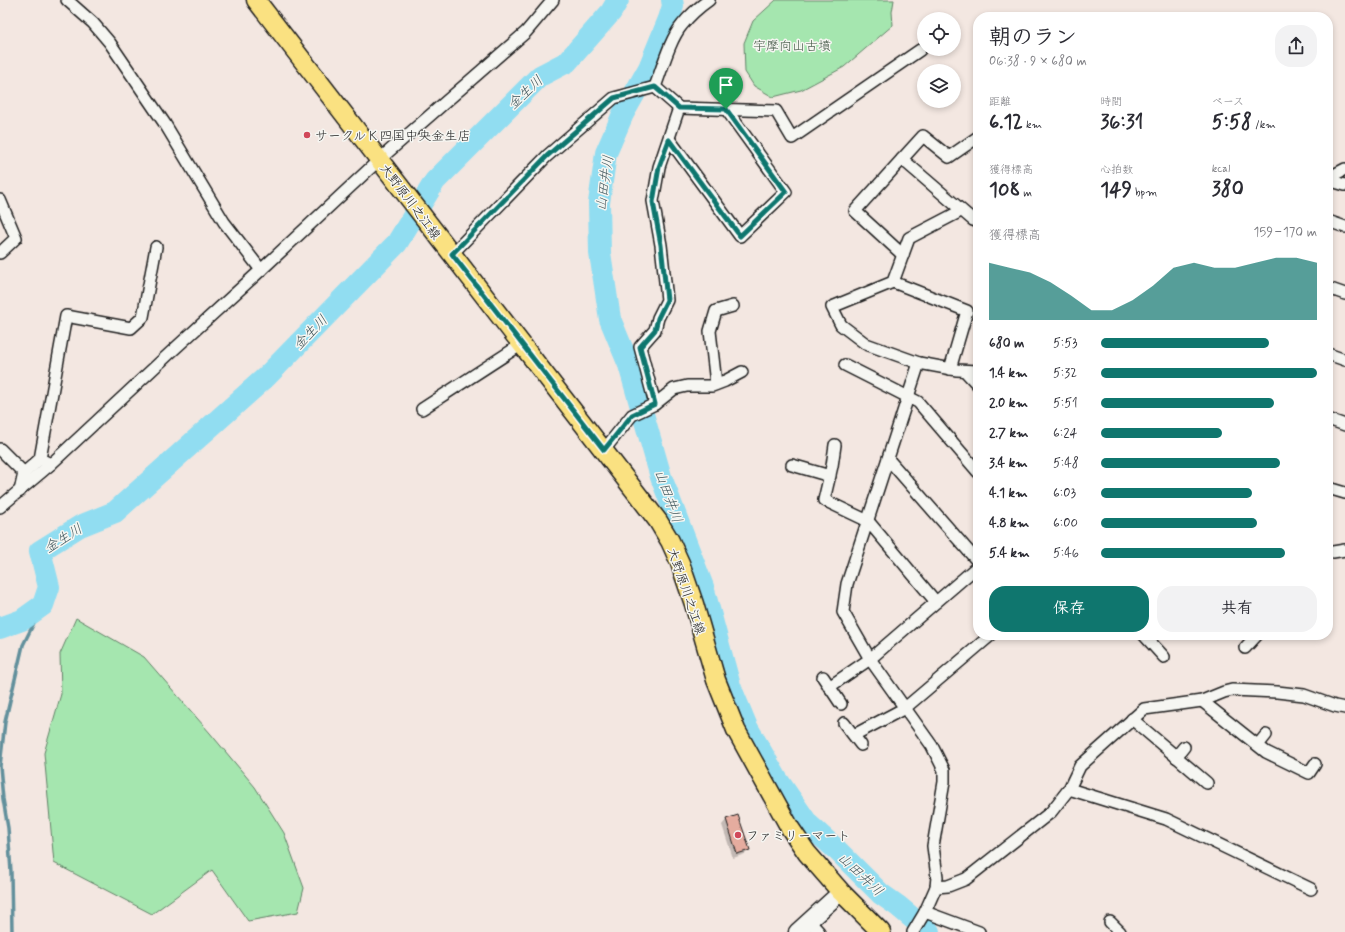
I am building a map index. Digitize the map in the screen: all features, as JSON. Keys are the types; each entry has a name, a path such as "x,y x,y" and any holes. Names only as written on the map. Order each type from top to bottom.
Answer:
{"main road":[{"name":"大野原川之江線","path":"256,0 658,521 670,541 687,582 716,680 736,730 790,828 807,853 841,892 881,932"}],"street":[{"path":"67,0 92,23 110,43 165,124 224,222 262,270"},
{"path":"0,507 51,464 170,352 262,270 380,160 526,32 553,0"},
{"path":"655,87 672,41 680,26 696,9 709,0"},
{"path":"655,87 679,108 776,111 792,138 917,52"},
{"path":"452,254 547,156 614,98 655,87"},
{"path":"655,404 640,347 655,330 658,318 667,300 661,245 653,202 659,167 679,108"},
{"path":"669,140 740,236 786,192 726,109"},
{"path":"903,255 855,211 923,136 949,157 973,143"},
{"path":"902,159 973,220"},
{"path":"1333,176 1345,168"},
{"path":"1333,181 1345,185"},
{"path":"0,200 16,238 0,253"},
{"path":"894,282 909,238 957,213"},
{"path":"1333,223 1345,227"},
{"path":"20,491 24,473 40,459 66,316 131,328 143,317 156,247"},
{"path":"950,369 967,312 894,282 832,307 841,325 866,344 919,364 950,369 965,371 973,371"},
{"path":"1333,290 1345,294"},
{"path":"716,384 710,331 716,311 733,306"},
{"path":"422,409 522,344"},
{"path":"1333,356 1345,360"},
{"path":"913,932 925,912 936,887 937,877 933,846 944,782 944,770 932,746 870,659 843,612 848,584 919,364"},
{"path":"845,365 918,402 973,466"},
{"path":"965,371 973,380"},
{"path":"604,450 632,415 655,404 674,389 687,386 712,386 742,372"},
{"path":"1333,421 1345,425"},
{"path":"835,445 824,500 868,521 936,602"},
{"path":"0,449 24,473"},
{"path":"40,459 51,464"},
{"path":"888,459 973,556"},
{"path":"792,465 830,476"},
{"path":"1333,489 1345,493"},
{"path":"1333,552 1345,550"},
{"path":"829,687 870,659 973,570"},
{"path":"854,735 905,708 985,640"},
{"path":"1149,640 1164,657"},
{"path":"1246,648 1253,640"},
{"path":"823,677 840,704"},
{"path":"936,887 948,886 966,879 1052,812 1069,789 1080,766 1144,710 1202,701 1232,690 1304,695 1345,708"},
{"path":"1202,701 1266,752 1309,773 1315,764"},
{"path":"1132,719 1207,783"},
{"path":"844,723 861,745"},
{"path":"1258,745 1266,735"},
{"path":"1176,757 1184,747"},
{"path":"1069,789 1166,819 1311,888"},
{"path":"797,932 814,926 841,892"},
{"path":"925,912 979,932"},
{"path":"1110,922 1120,932"}],"green space":[{"name":"宇摩向山古墳","path":"776,0 894,0 892,12 893,25 844,67 801,90 773,97 754,86 745,72 744,43 753,21"},
{"path":"76,618 144,657 255,787 284,833 304,888 298,912 248,921 212,870 152,914 54,863 44,753 61,694 60,654"}],"building":[{"name":"ファミリーマート","path":"738,815 750,850 737,854 726,819"}],"waterway":[{"name":"金生川","path":"0,628 22,620 43,605 49,587 40,551 80,526 115,512 266,377 397,243 435,181 540,76 567,62 611,12 618,0"},
{"name":"山田井川","path":"672,0 673,6 669,19 649,68 623,114 606,153 599,203 600,253 610,319 629,365 661,477 703,587 730,686 747,727 777,779 808,824 838,851 881,894 929,932"},
{"path":"12,932 11,872 8,828 3,799 0,766 5,722 23,645 43,605"}],"place":[{"name":"サークルＫ四国中央金生店","path":"307,135"},
{"name":"ファミリーマート","path":"738,835"}],"route":[{"path":"655,87 679,108 726,109 786,192 740,236 669,140 659,167 653,202 661,245 667,300 658,318 655,330 640,347 655,404 632,415 604,450 452,254 547,156 614,98 655,87"}]}
